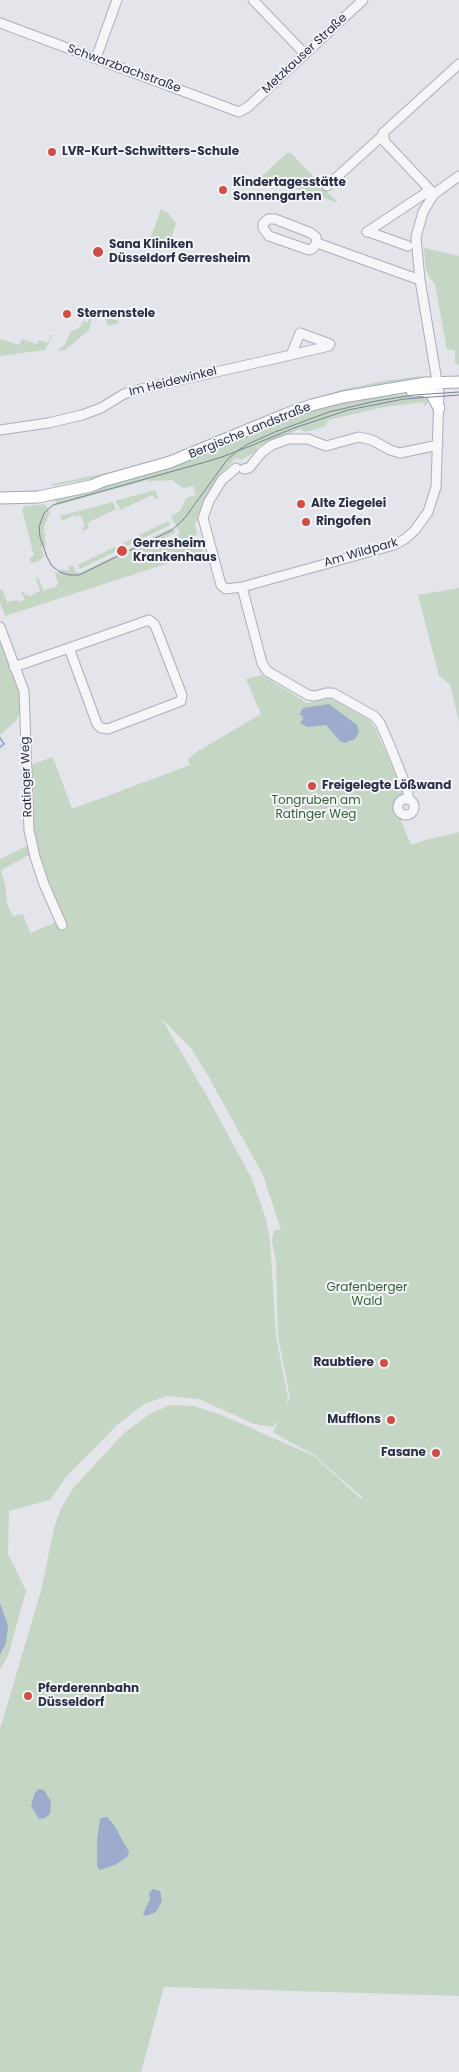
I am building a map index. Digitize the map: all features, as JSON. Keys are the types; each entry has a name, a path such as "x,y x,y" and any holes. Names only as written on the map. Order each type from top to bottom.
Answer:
{"main road":[{"name":"Bergische Landstraße","path":"0,498 24,496 41,490 103,481 170,462 312,405 343,397 438,382 459,382"},
{"path":"389,389 398,393 426,391 433,396 439,408"}],"street":[{"path":"96,58 117,0"},
{"path":"254,0 305,54"},
{"name":"Metzkauser Straße","path":"248,107 363,0"},
{"name":"Schwarzbachstraße","path":"0,23 239,112 248,107"},
{"path":"328,186 382,136 384,131 459,64"},
{"path":"382,136 385,142 432,192"},
{"path":"412,247 368,232 459,176"},
{"name":"Am Wildpark","path":"432,192 418,225 412,247 420,280 438,382 439,408 438,445 436,487 432,504 421,523 405,539 394,545 242,587 226,589 221,585 203,518 209,501 222,480 240,468 249,468 262,452 272,445 288,439 308,439 326,446 359,437 400,453 438,445"},
{"path":"268,219 275,219 311,232 316,237 317,243 312,249 305,250 269,236 264,232 263,224 268,219"},
{"path":"317,243 420,280"},
{"name":"Im Heidewinkel","path":"0,430 48,423 101,408 124,394 141,389 291,355"},
{"path":"242,587 262,663 267,671 311,696 333,693 374,716 380,723 388,741 408,791 408,798"},
{"path":"14,668 69,648 146,621 151,621 155,625 182,695 181,701 108,729 102,728 97,724 69,648"},
{"name":"Ratinger Weg","path":"0,627 24,691 29,830 44,884 62,925"}],"green space":[{"path":"287,153 291,153 338,203 261,177"},
{"path":"161,209 167,212 176,223 168,249 149,242"},
{"path":"424,248 459,256 459,366 455,363 455,350 447,350 435,284 426,270"},
{"path":"85,310 112,316 112,319 119,321 119,323 108,326 105,318 92,319 89,330 65,350 59,351 65,345 70,332 79,328 84,320 87,323 89,319 85,317"},
{"path":"51,335 53,335 45,350 0,356 0,339 19,345 22,339 37,344 39,340 48,343"},
{"path":"422,376 422,378 361,387 331,395 184,453 103,477 52,486 52,484 112,472 169,456 268,415 340,390"},
{"path":"422,392 423,399 431,398 425,407 424,402 384,407 328,420 326,426 305,432 300,429 257,447 255,452 241,460 236,458 217,478 202,506 200,520 195,522 197,535 159,546 157,545 180,534 171,516 181,510 186,498 196,495 193,486 183,488 172,480 149,482 148,480 57,505 54,497 246,436 311,410 348,401"},
{"path":"155,490 159,499 154,498 152,495 121,510 115,501"},
{"path":"113,502 116,509 87,523 89,528 83,531 82,528 85,526 80,515 76,517 74,515 62,521 60,516"},
{"path":"45,504 50,512 44,527 46,549 44,545 41,547 44,556 39,561 31,563 30,558 34,556 22,509 25,506"},
{"path":"168,521 170,525 80,569 78,565"},
{"path":"171,528 176,532 153,544 156,548 200,538 203,552 5,616 0,602 0,591 2,589 7,602 18,600 20,602 25,600 21,593 24,592 25,595 30,596 40,591 36,578 38,577 43,590 54,588 58,584 55,572 58,573 61,569 69,571 69,566 73,566 77,573 82,572"},
{"path":"459,588 459,722 450,684 439,676 418,595"},
{"path":"0,640 21,698 20,714 16,721 0,735"},
{"path":"262,675 307,703 330,698 369,720 375,728 404,792 395,806 411,845 459,832 459,1996 164,1987 141,2072 0,2072 0,1729 41,1591 54,1528 61,1508 74,1487 124,1433 151,1413 171,1405 194,1406 224,1416 314,1456 360,1498 363,1498 314,1455 273,1432 279,1420 273,1427 254,1424 199,1399 167,1396 144,1404 117,1425 66,1477 50,1500 9,1511 8,1554 26,1591 8,1656 0,1669 0,856 1,859 29,845 31,854 1,870 7,903 12,915 23,914 30,933 61,920 41,874 31,831 30,765 53,757 72,809 190,765 188,759 198,751 261,714 246,679","holes":["161,1018 191,1048 263,1175 281,1230 274,1230 272,1241 276,1262 278,1336 290,1398 286,1406 288,1398 276,1336 270,1240 266,1219 252,1179 207,1096"]}],"water":[{"path":"329,704 357,725 359,732 355,739 344,743 326,725 308,727 301,724 300,721 303,720 302,715 299,715 303,708"},
{"path":"0,1603 8,1626 6,1643 0,1655"},
{"path":"38,1789 44,1790 51,1802 50,1814 45,1818 39,1819 31,1806"},
{"path":"107,1817 114,1825 129,1852 128,1856 115,1865 100,1870 97,1867 97,1840 100,1819"},
{"path":"153,1889 160,1891 162,1901 156,1912 146,1916 143,1914 150,1899 149,1893"}],"waterway":[{"path":"0,738 4,744 0,747"}],"tram line":[{"path":"459,392 414,395 376,401 329,412 275,432 248,444 237,451 227,460 184,519 172,530 79,575 69,575 60,572 52,566 47,557 40,537 39,527 44,513 53,505 222,457 237,451 248,447 294,428 348,410 404,399 459,395"}],"place":[{"name":"LVR-Kurt-Schwitters-Schule","path":"52,152"},
{"name":"Kindertagesstätte Sonnengarten","path":"223,190"},
{"name":"Sana Kliniken Düsseldorf Gerresheim","path":"98,252"},
{"name":"Sternenstele","path":"67,314"},
{"name":"Alte Ziegelei","path":"301,504"},
{"name":"Ringofen","path":"306,522"},
{"name":"Gerresheim Krankenhaus","path":"122,551"},
{"name":"Freigelegte Lößwand","path":"312,786"},
{"name":"Raubtiere","path":"384,1363"},
{"name":"Mufflons","path":"391,1420"},
{"name":"Fasane","path":"436,1453"},
{"name":"Pferderennbahn Düsseldorf","path":"28,1696"}],"park label":[{"name":"Tongruben am Ratinger Weg","path":"316,808"},
{"name":"Grafenberger Wald","path":"367,1295"}]}
